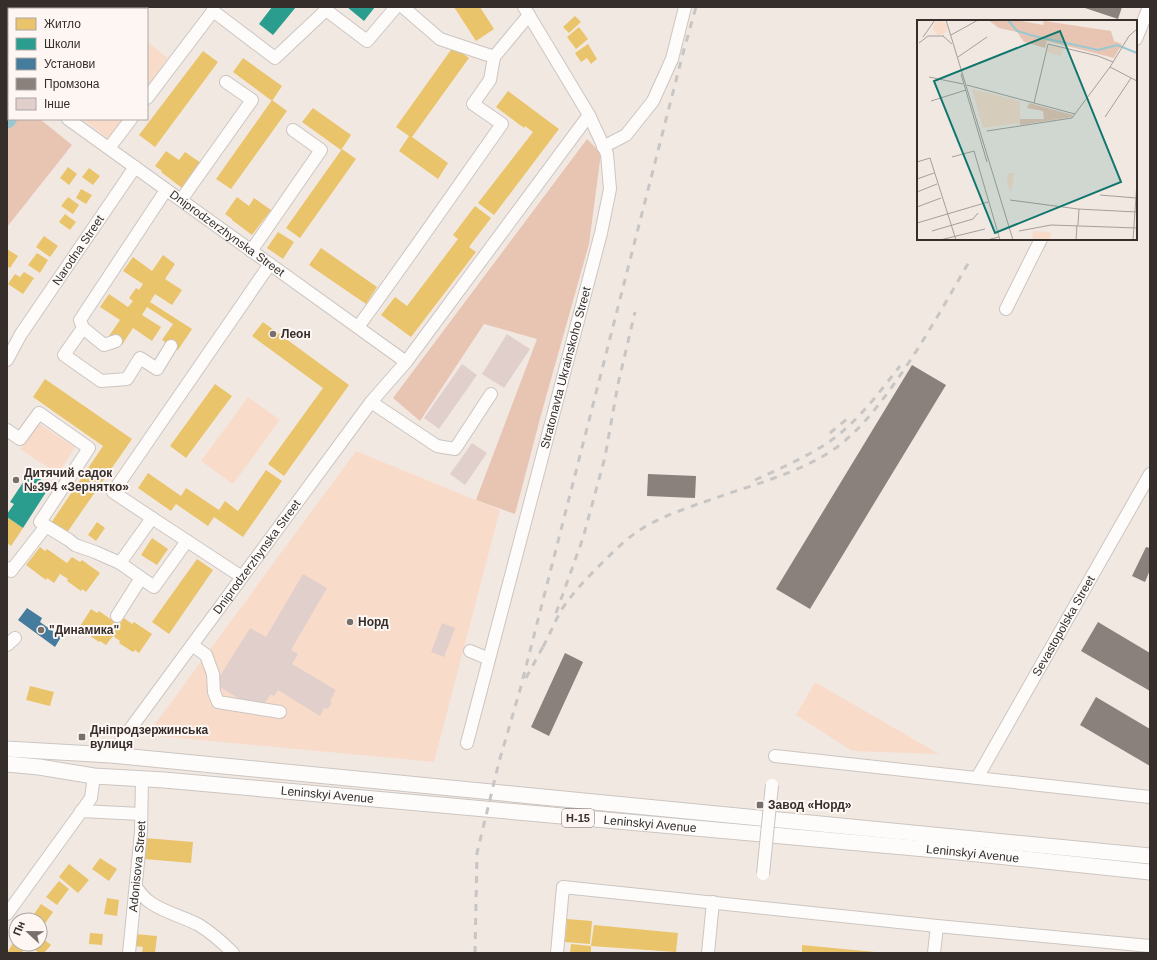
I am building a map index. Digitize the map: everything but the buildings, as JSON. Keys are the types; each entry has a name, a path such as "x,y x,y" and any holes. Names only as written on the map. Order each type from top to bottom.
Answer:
{"main road":[{"name":"Leninskyi Avenue","path":"7,749 114,756 1150,856"},
{"path":"114,756 115,777"},
{"name":"Leninskyi Avenue","path":"7,764 39,767 94,776 142,779 933,850 1150,872"}],"street":[{"path":"148,97 213,9 275,58 326,10 367,41 396,7"},
{"path":"403,7 440,39 494,57"},
{"path":"603,147 626,135 653,101 672,59 685,7"},
{"path":"1137,37 1150,7"},
{"path":"358,327 410,256 502,124 473,104 490,80 494,57 526,11"},
{"name":"Stratonavta Ukrainskoho Street","path":"467,743 601,233 610,189 607,154 589,115 526,11"},
{"path":"181,200 252,100 226,82"},
{"name":"Dniprodzerzhynska Street","path":"114,756 192,645 371,402 406,362 589,115"},
{"name":"Dniprodzerzhynska Street","path":"69,120 406,362"},
{"path":"109,148 130,120"},
{"path":"251,251 321,150 293,130"},
{"name":"Narodna Street","path":"7,360 15,337 135,167"},
{"path":"116,341 104,346 83,328 80,320 166,190"},
{"path":"1006,309 1040,240"},
{"path":"242,577 113,492 270,264"},
{"path":"83,328 64,355 101,381 127,379 140,358 157,369 171,346"},
{"path":"371,402 437,446 455,449 491,394"},
{"path":"7,430 20,439 39,413 89,448 40,522 75,545 120,563 154,587 188,541"},
{"name":"Sevastopolska Street","path":"977,778 1150,474"},
{"path":"120,563 152,518"},
{"path":"7,568 11,571 46,526"},
{"path":"117,616 142,578"},
{"path":"192,645 206,655 213,674 214,692 218,702 280,712"},
{"path":"470,651 489,659"},
{"path":"775,756 1150,797"},
{"path":"7,914 91,798 94,776"},
{"name":"Adonisova Street","path":"129,953 141,832 142,779"},
{"path":"763,874 772,785"},
{"path":"81,811 141,814"},
{"path":"136,887 151,903 201,926 233,953"},
{"path":"557,953 563,887 937,926 1150,946"},
{"path":"708,953 713,902"},
{"path":"934,953 937,926"}],"shaded area":[{"path":"7,7 110,7 8,8 8,120 41,120 72,145 7,227"},
{"path":"148,43 168,58 148,86"},
{"path":"83,120 123,120 109,139"},
{"path":"587,139 601,153 589,244 515,514 476,500 537,339 484,324 420,421 393,398"},
{"path":"248,397 280,420 233,484 201,461"},
{"path":"38,423 75,447 58,474 20,449"},
{"name":"Норд","path":"356,451 500,510 434,762 147,735"},
{"path":"815,682 939,754 852,751 796,715"}],"railway":[{"path":"475,953 477,853 499,762 520,690 696,7"},
{"path":"543,647 562,609 572,596 587,578 627,539 652,523 672,514 805,465 830,452 849,437 873,412 904,369 934,323 970,260"},
{"path":"556,613 583,538 605,457 618,384 635,312"},
{"path":"755,480 809,454 837,436 857,418 900,366"},
{"path":"830,433 848,418"},
{"path":"526,678 545,643"}],"place":[{"name":"Леон","path":"273,334"},
{"name":"Дитячий садок №394 «Зернятко»","path":"16,480"},
{"name":"Норд","path":"350,622"},
{"name":"\"Динамика\"","path":"41,630"},
{"name":"Дніпродзержинська вулиця","path":"82,737"},
{"name":"Завод «Норд»","path":"760,805"}]}
